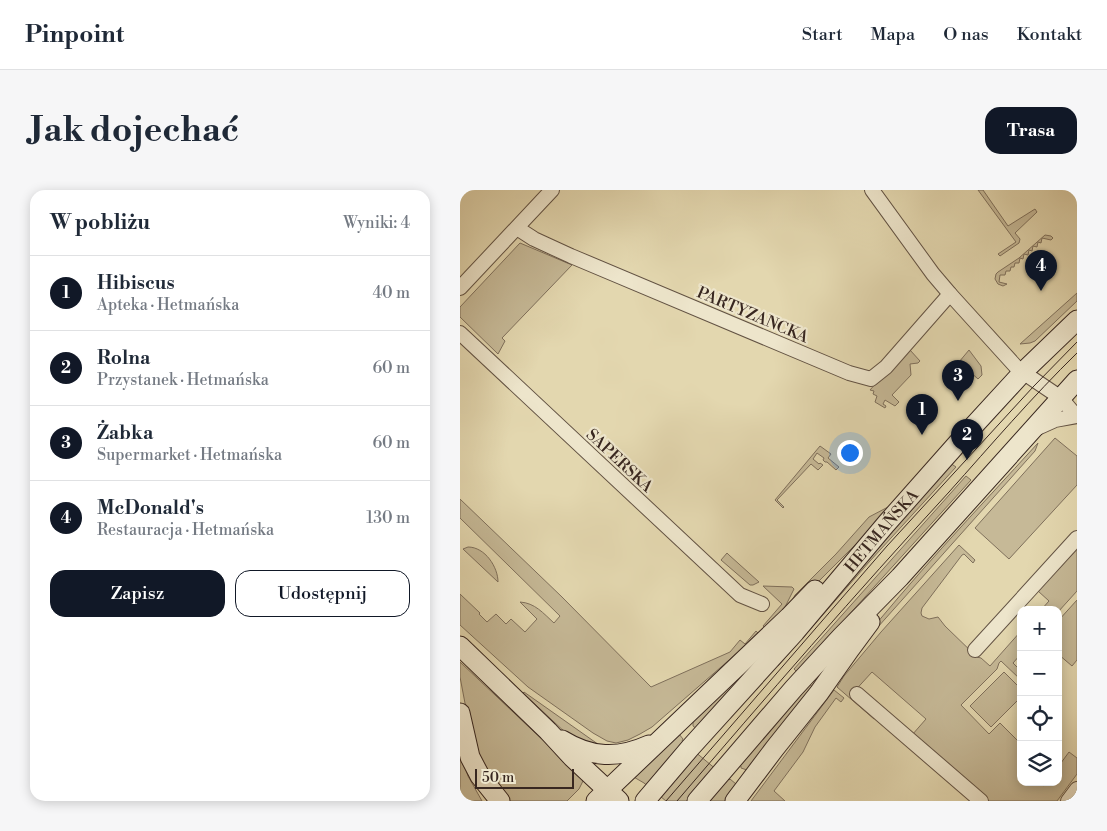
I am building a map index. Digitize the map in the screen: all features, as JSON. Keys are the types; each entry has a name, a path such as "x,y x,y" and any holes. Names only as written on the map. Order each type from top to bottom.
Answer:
{"main road":[{"name":"HETMAŃSKA","path":"645,801 690,748 795,632 879,532 956,445 1024,372 1077,320"},
{"path":"697,801 841,637 889,589 1032,430 1069,397 1077,380"},
{"path":"460,646 548,731 607,797 658,741 789,617 822,583 879,532"},
{"path":"736,801 819,693 873,618 889,589"},
{"path":"460,713 470,757 480,776 499,800"},
{"path":"548,731 575,747 602,755 627,753 658,741"}],"street":[{"path":"460,288 552,190"},
{"path":"872,190 933,274 1018,369 1069,397 1077,416 1055,420 1032,430"},
{"name":"PARTYZANCKA","path":"517,228 534,239 572,256 849,374 872,379 886,367 950,294"},
{"name":"SAPERSKA","path":"460,333 740,595 762,604"},
{"path":"975,650 1077,538"},
{"path":"857,694 981,801"},
{"path":"1068,801 1077,789"}],"shaded area":[{"path":"978,190 983,190 1008,226 1035,209 1037,212 1015,233 1020,239 1019,243 1000,256 998,254 1016,242"},
{"path":"1045,235 1053,238 1051,240 1042,238 1041,243 1038,242 1037,247 1033,246 1032,251 1029,250 1028,255 1024,254 1023,259 1020,258 1019,263 1015,263 1010,271 1006,271 1005,275 1000,275 999,282 1007,284 1003,286 998,284 995,279 996,274 1019,258"},
{"path":"520,243 572,265 502,338 505,341 498,354 460,317 460,307"},
{"path":"1077,293 1077,301 1035,341 1020,344"},
{"path":"906,349 910,350 920,361 910,364 911,375 892,395 899,402 895,406 885,400 883,404 886,406 885,408 875,402 877,396 873,394 874,391 870,390"},
{"path":"969,350 981,366 982,375 978,379 959,362"},
{"path":"1055,438 1077,456 1077,485 1009,559 975,528"},
{"path":"1038,443 1035,451 877,628 855,650 922,571"},
{"path":"820,446 831,454 828,458 839,467 836,470 817,453 813,459 823,465 818,470 811,464 777,500 783,508 775,500"},
{"path":"950,463 956,467 778,666 775,664"},
{"path":"966,476 971,480 797,672 794,669"},
{"path":"460,499 562,597 651,687 730,652 740,640 745,644 756,631 759,634 652,727 628,740 616,743 607,741 528,687 460,625 460,594 487,622 496,614 506,624 511,619 525,632 537,619 520,602 534,606 554,623 560,616 460,518"},
{"path":"888,507 890,508 870,530 785,615 795,595 836,554 869,517"},
{"path":"959,545 975,560 973,563 964,554 962,555 922,608 922,616 929,619 938,617 977,657 990,666 1017,636 1017,658 1013,663 1017,667 1017,676 1001,661 997,669 961,705 989,734 1000,723 1017,740 1017,786 1062,786 1062,762 1069,752 1077,758 1077,774 1057,801 989,801 912,735 926,719 872,672 851,695 876,717 874,719 837,687 881,632"},
{"path":"468,547 480,550 485,554 496,570 498,582 463,549"},
{"path":"1077,549 1077,591 1062,608 1062,606 1045,606 1049,601 1038,591"},
{"path":"727,553 759,582 750,585 721,560"},
{"path":"763,586 792,587 794,589 783,611 765,628 763,626 782,604"},
{"path":"1077,600 1077,660 1072,666 1062,657 1062,617"},
{"path":"768,647 697,729 693,726 693,721"},
{"path":"460,662 584,779 579,789 567,801 510,801 491,778 473,745 460,677"},
{"path":"1004,672 1017,685 1017,701 991,727 970,706"},
{"path":"810,684 812,687 753,765 751,764 747,770 741,768 738,764"},
{"path":"834,690 844,698 841,702 836,698 815,727 803,752 774,791 785,801 751,801"},
{"path":"524,692 602,747 605,750 568,735"},
{"path":"679,734 683,739 682,741 729,780 736,784 739,783 726,801 666,801 632,776"},
{"path":"460,753 468,776 482,801 460,801"}],"tram line":[{"path":"666,801 887,546 1033,387 1077,342"},
{"path":"677,801 880,568 1028,404 1077,353"}],"place":[{"name":"McDonald's","path":"1041,291"},
{"name":"Żabka","path":"958,401"},
{"name":"Hibiscus","path":"922,435"},
{"name":"Rolna","path":"967,460"}]}
